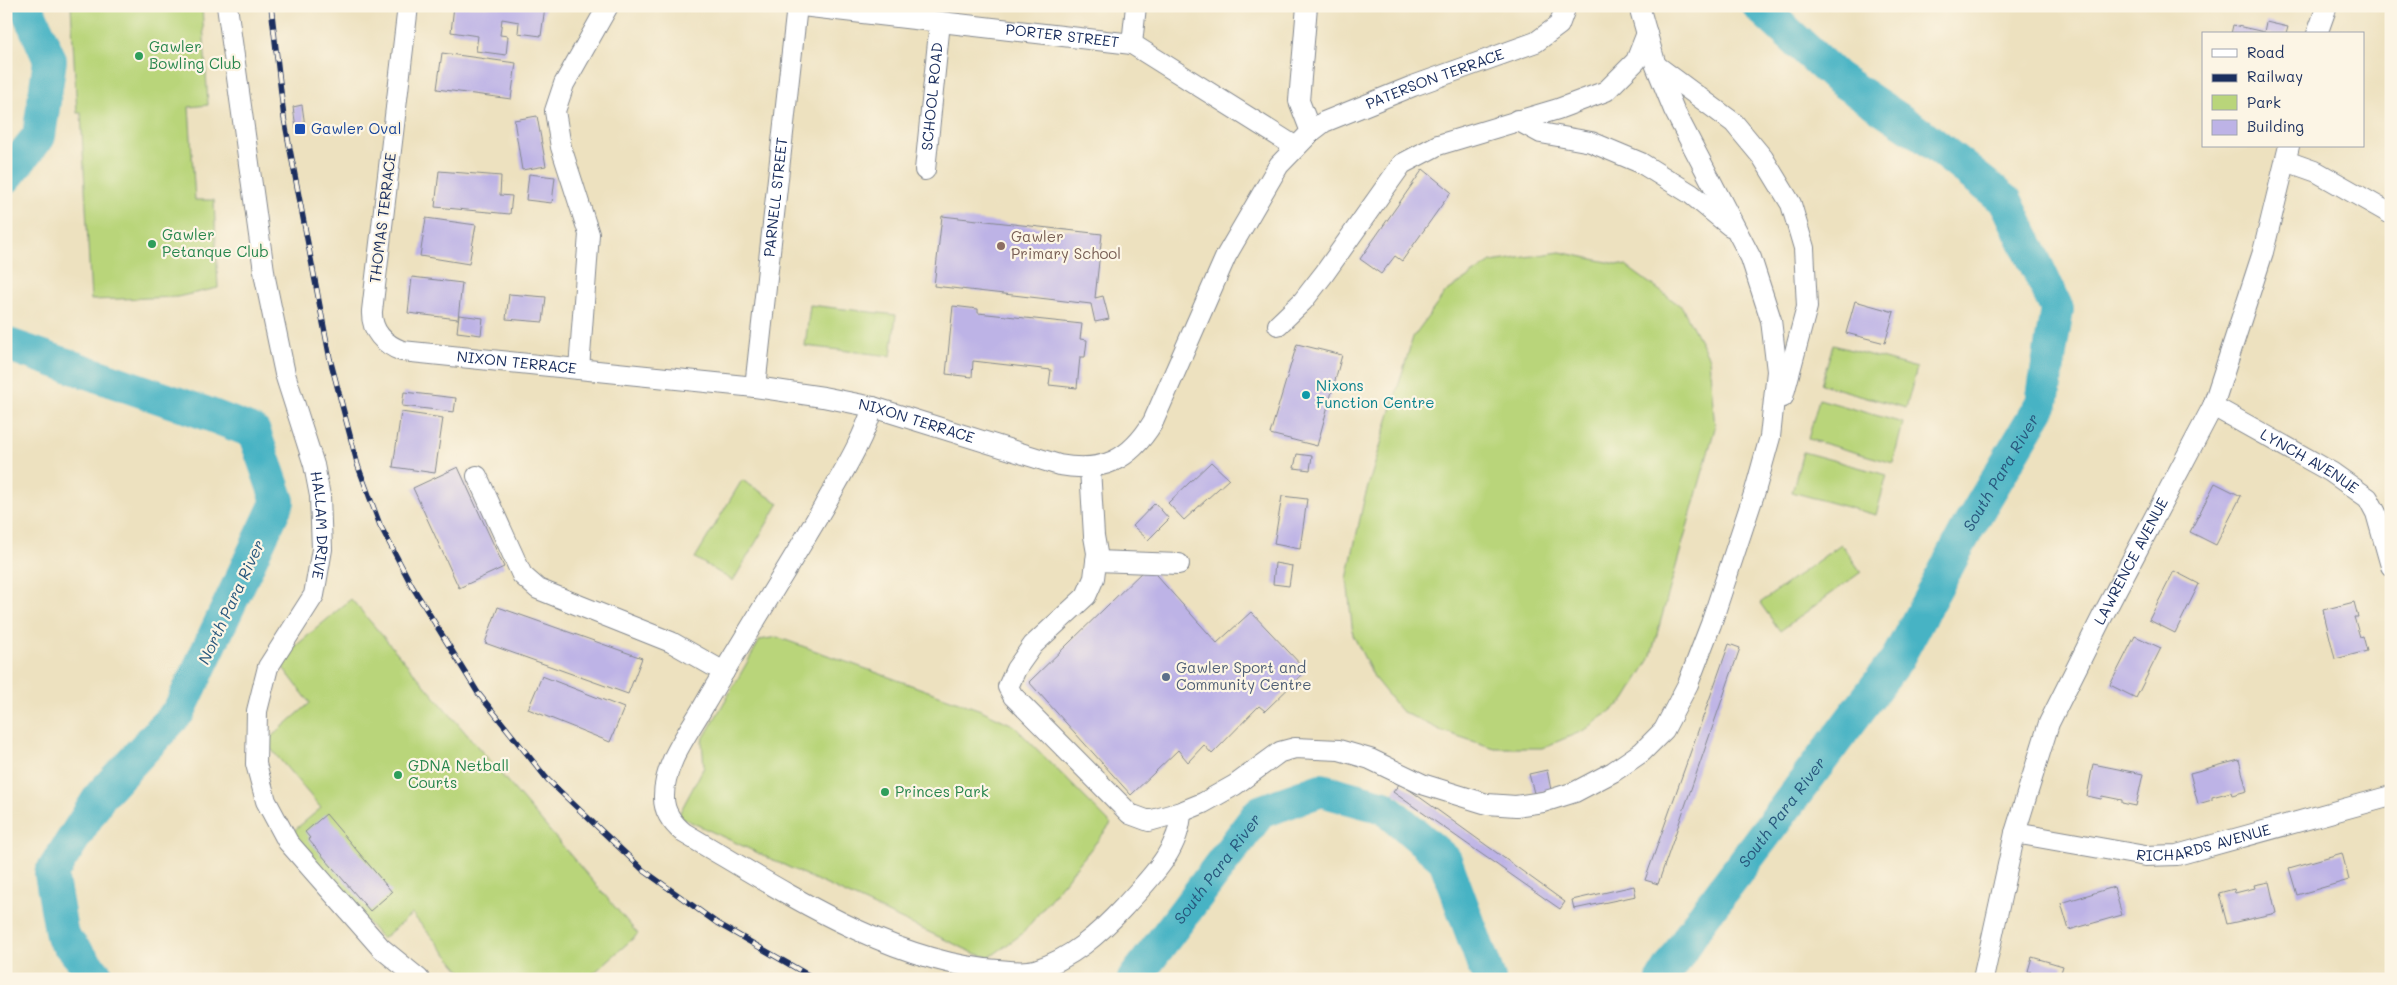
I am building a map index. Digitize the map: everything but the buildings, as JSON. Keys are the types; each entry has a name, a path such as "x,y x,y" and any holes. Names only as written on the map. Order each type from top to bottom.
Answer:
{"street":[{"name":"HALLAM DRIVE","path":"227,6 265,278 286,374 314,465 320,496 322,549 314,595 268,667 258,711 256,764 266,801 288,842 381,948 419,979"},
{"name":"THOMAS TERRACE","path":"372,311 408,6"},
{"path":"579,369 589,234 561,146 555,111 564,84 608,6"},
{"name":"PARNELL STREET","path":"755,387 797,6"},
{"name":"PORTER STREET","path":"802,6 870,10 940,22 1132,44 1296,147"},
{"path":"1132,44 1136,6"},
{"path":"1307,6 1299,101 1310,132"},
{"name":"PATERSON TERRACE","path":"1296,147 1310,132 1324,122 1413,86 1536,42 1559,24 1566,6"},
{"path":"1639,6 1656,66 1674,110 1752,258 1771,320 1777,371 1770,437"},
{"path":"2318,32 2327,6"},
{"name":"SCHOOL ROAD","path":"925,170 940,22"},
{"path":"1278,325 1303,301 1324,274 1402,164 1438,145 1558,109 1606,91 1636,61 1647,33"},
{"path":"1090,468 1094,536 1097,553 1095,570 1086,596 1033,645 1016,669 1008,687 1014,696 1119,805 1130,814 1149,821 1181,812 1203,803 1235,785 1280,752 1295,748 1339,750 1370,759 1422,784 1448,793 1487,804 1516,806 1543,802 1575,792 1613,772 1642,752 1664,730 1688,684 1729,573 1789,379 1807,307 1804,248 1791,204 1763,158 1734,123 1656,66"},
{"path":"1517,120 1541,133 1591,142 1641,164 1691,194 1738,232"},
{"name":"NIXON TERRACE","path":"372,311 372,322 375,330 384,340 402,351 755,387 873,406 1059,465 1090,468 1106,465 1126,453 1140,442 1150,427 1226,256 1279,165 1296,147"},
{"path":"2287,153 2391,214"},
{"name":"LAWRENCE AVENUE","path":"1983,979 2015,833 2049,723 2212,406 2263,252 2287,153"},
{"path":"873,406 867,426 847,465 790,566 724,672 672,762 664,797 666,810 676,826 684,833 809,906 864,933 915,952 970,968 1021,972 1035,970 1074,953 1108,925 1167,857 1181,824 1181,812"},
{"name":"LYNCH AVENUE","path":"2212,406 2331,472 2368,498 2376,513 2391,566"},
{"path":"477,476 522,575 538,589 671,642 724,672"},
{"path":"1095,570 1179,564"},
{"name":"RICHARDS AVENUE","path":"2015,833 2145,856 2171,855 2391,796"}],"green space":[{"name":"Gawler Petanque Club","path":"71,6 202,6 208,105 189,107 195,200 214,200 218,288 177,297 91,300 81,113 77,113"},
{"path":"1560,252 1626,266 1682,307 1709,358 1715,428 1650,659 1625,700 1585,730 1542,748 1494,748 1442,731 1401,711 1375,679 1353,635 1347,579 1364,500 1413,337 1446,292 1491,262"},
{"path":"810,305 896,315 891,356 805,346"},
{"path":"1833,345 1917,368 1906,408 1821,384"},
{"path":"1819,399 1903,423 1893,463 1808,439"},
{"path":"1803,452 1887,475 1876,515 1792,492"},
{"path":"742,480 779,503 733,581 695,558"},
{"path":"1841,544 1861,572 1780,631 1760,603"},
{"name":"GDNA Netball Courts","path":"351,599 638,934 587,979 468,979 412,914 382,939 291,833 321,808 265,742 310,703 278,661"},
{"name":"Princes Park","path":"777,637 981,710 1013,725 1111,824 1022,934 990,957 976,954 678,816 704,767 702,741 760,640"}],"waterway":[{"name":"North Para River","path":"6,177 39,136 50,60 26,6"},
{"name":"South Para River","path":"1663,979 1699,922 1897,659 1969,526 2042,403 2057,309 2006,201 1921,134 1836,77 1759,6"},
{"name":"North Para River","path":"6,344 205,413 254,432 278,501 179,711 101,795 51,874 62,936 99,979"},
{"name":"South Para River","path":"1134,979 1260,812 1321,790 1384,807 1445,860 1489,979"}],"railway":[{"path":"271,6 284,118 330,359 358,466 380,525 412,586 478,693 548,780 643,870 717,923 815,979"}],"place":[{"name":"Gawler Bowling Club","path":"139,56"},
{"name":"Gawler Oval","path":"300,129"},
{"name":"Gawler Petanque Club","path":"152,244"},
{"name":"Gawler Primary School","path":"1001,246"},
{"name":"Nixons Function Centre","path":"1306,395"},
{"name":"Gawler Sport and Community Centre","path":"1166,677"},
{"name":"GDNA Netball Courts","path":"398,775"},
{"name":"Princes Park","path":"885,792"}]}
